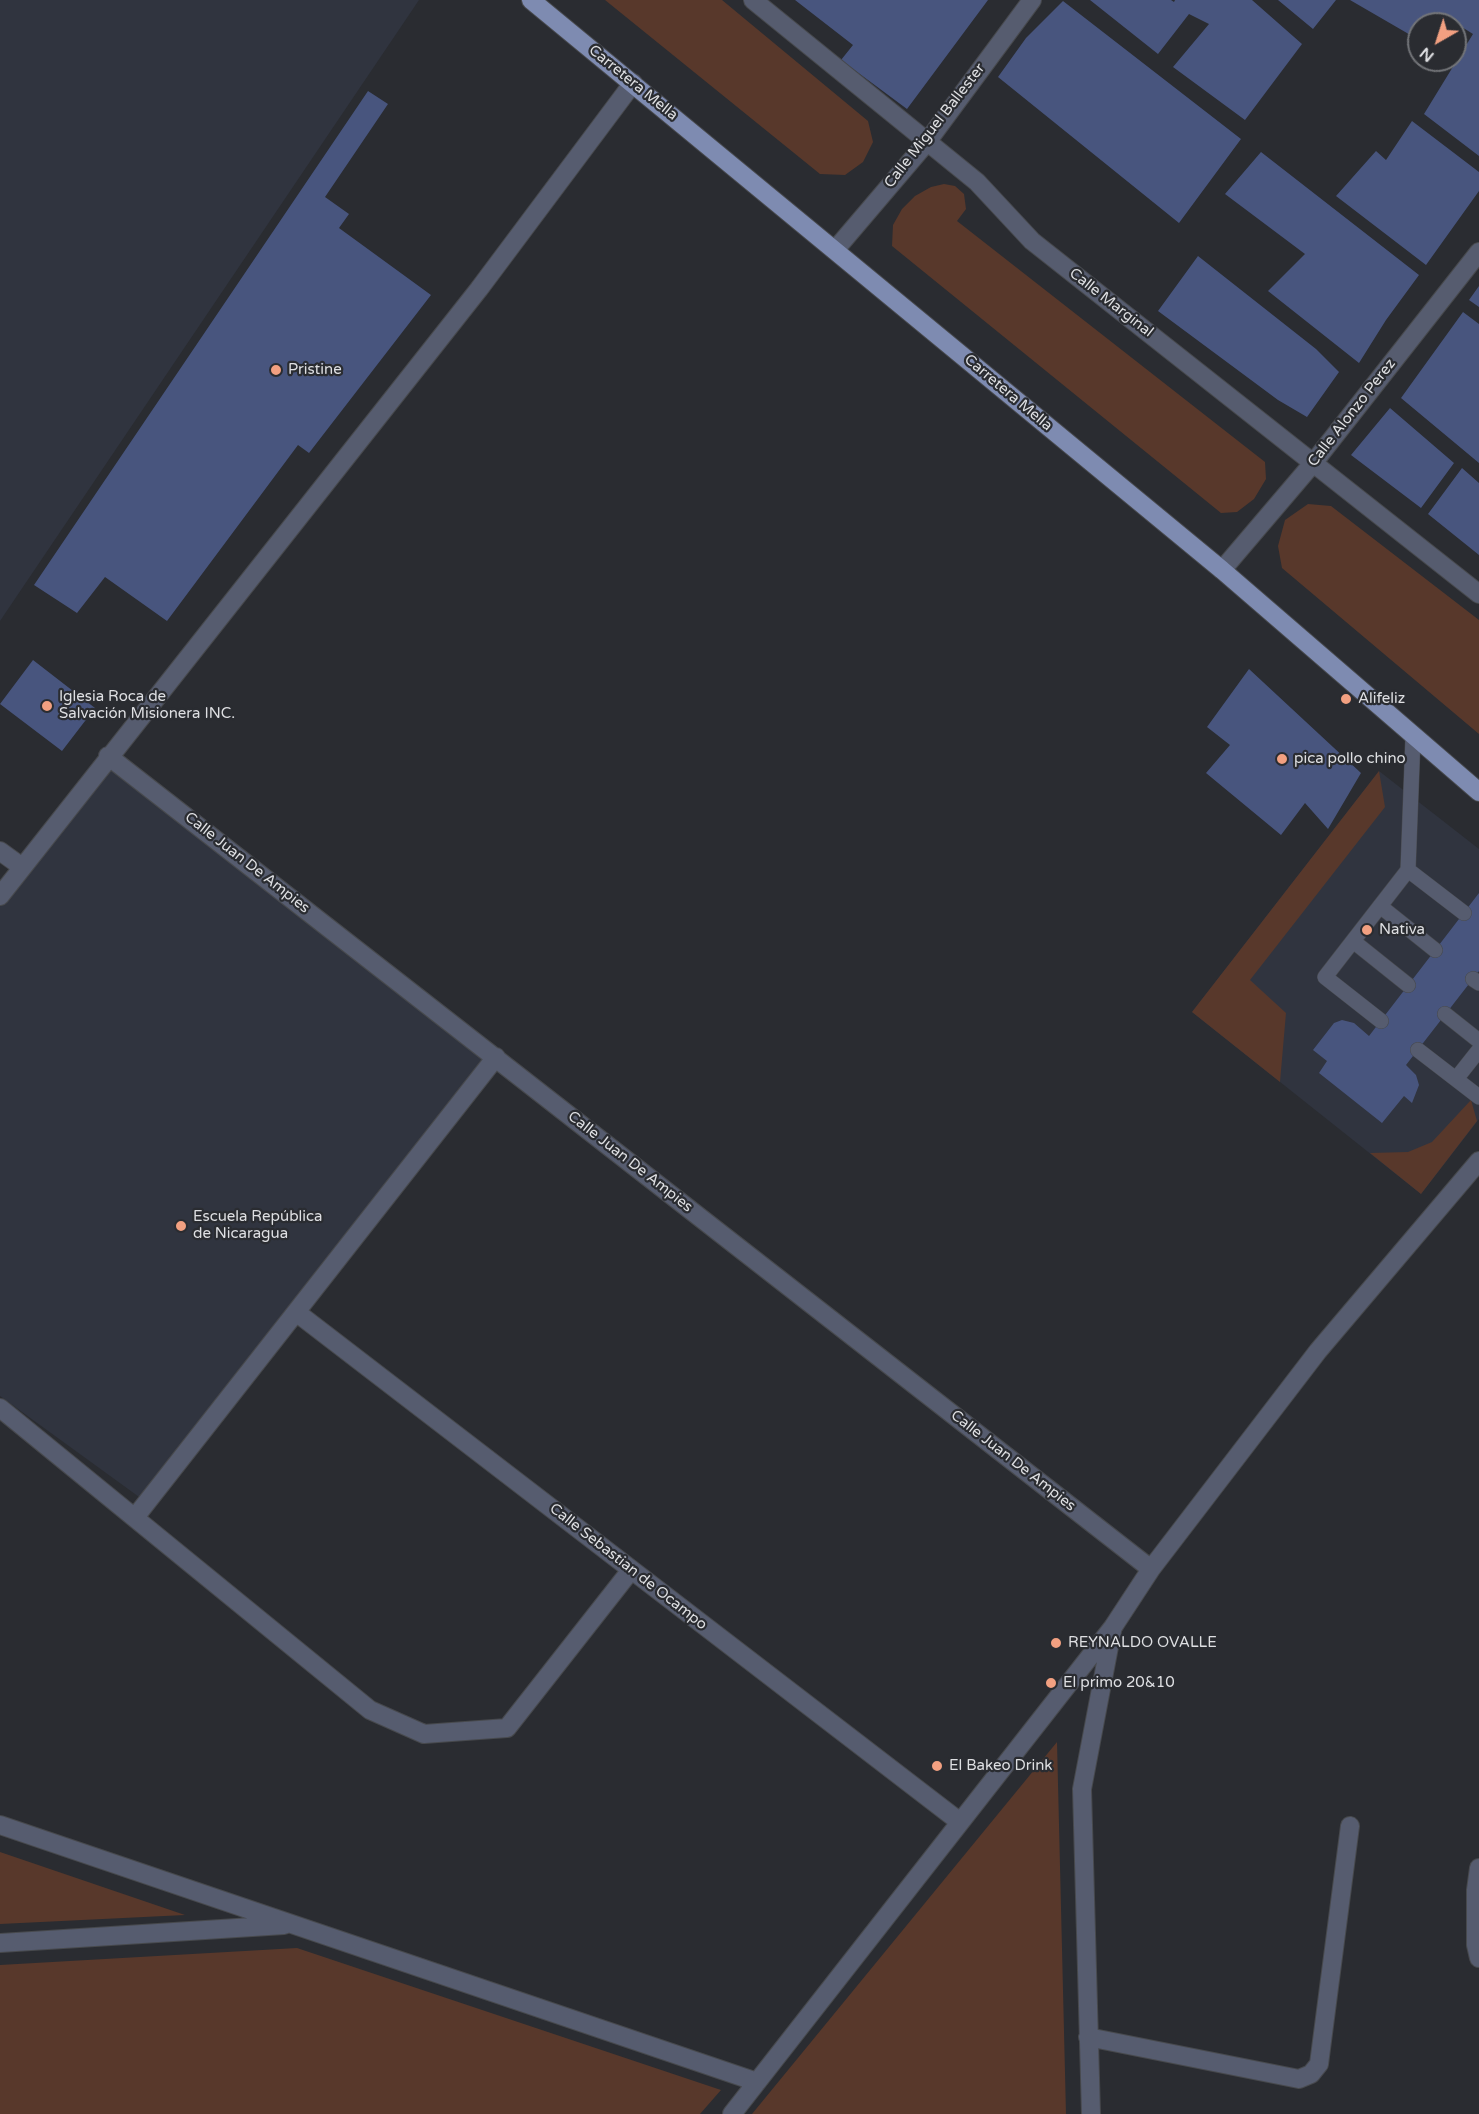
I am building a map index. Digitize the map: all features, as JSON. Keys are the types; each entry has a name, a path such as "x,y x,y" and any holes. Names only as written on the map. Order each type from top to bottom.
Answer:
{"main road":[{"name":"Carretera Mella","path":"531,0 1222,570 1479,792"}],"street":[{"name":"Calle Marginal","path":"753,0 977,182 1032,241 1479,594"},
{"name":"Calle Miguel Ballester","path":"835,250 927,142 1032,0"},
{"path":"0,896 108,756 472,298 633,83"},
{"name":"Calle Alonzo Perez","path":"1222,570 1314,462 1479,252"},
{"name":"Calle Juan De Ampies","path":"108,756 1151,1569"},
{"path":"0,851 22,867"},
{"path":"136,1516 496,1057"},
{"path":"732,2114 1113,1627 1151,1569 1318,1351 1479,1161"},
{"name":"Calle Sebastian de Ocampo","path":"296,1312 960,1822"},
{"path":"0,1408 136,1516 370,1710 424,1734 507,1728 631,1570"},
{"path":"1091,2114 1082,1789 1113,1627"},
{"path":"0,1825 757,2082"},
{"path":"1088,2037 1299,2079 1311,2074 1319,2064 1350,1826"},
{"path":"1479,1868 1476,1901 1479,1958"},
{"path":"0,1943 292,1924"}],"lane":[{"path":"1381,1021 1325,977 1408,870 1413,737"},
{"path":"1408,870 1464,913"},
{"path":"1380,906 1435,950"},
{"path":"1353,941 1408,985"},
{"path":"1445,1014 1479,1041"},
{"path":"1418,1050 1479,1097"},
{"path":"1456,1079 1479,1050"}],"shaded area":[{"path":"0,0 419,0 0,621"},
{"path":"605,0 722,0 868,121 873,142 863,162 845,175 820,174"},
{"path":"944,184 955,186 964,194 966,209 957,221 1265,462 1266,479 1254,499 1237,512 1221,513 892,246 893,225 902,209 915,196 931,187"},
{"path":"1308,504 1331,506 1479,620 1479,734 1282,568 1278,546 1285,520"},
{"name":"Escuela República de Nicaragua","path":"108,756 496,1057 146,1502 0,1396 0,896"},
{"name":"Nativa","path":"1379,771 1479,849 1479,1119 1421,1194 1192,1012"},
{"path":"1379,771 1385,807 1250,980 1286,1013 1280,1082 1192,1012"},
{"path":"1471,1100 1477,1121 1421,1194 1370,1153 1408,1152 1432,1142"},
{"path":"1057,1742 1066,2114 752,2114"},
{"path":"0,1852 185,1915 0,1924"},
{"path":"297,1948 721,2090 700,2114 0,2114 0,1965"}],"building":[{"path":"795,0 988,0 907,109 841,60 853,45"},
{"path":"1090,0 1171,0 1174,2 1175,0 1252,0 1302,44 1245,120 1173,67 1209,24 1189,14 1158,54"},
{"path":"1278,0 1336,0 1313,29"},
{"path":"1350,0 1479,0 1479,156 1424,114 1450,72 1467,72 1467,44 1473,34 1467,30 1467,12 1407,12 1407,33"},
{"path":"1063,1 1241,139 1179,223 998,77 1026,38"},
{"name":"Pristine","path":"368,91 388,104 325,197 349,214 339,228 431,295 309,453 298,445 167,621 105,577 77,613 34,585"},
{"path":"1412,121 1479,172 1479,191 1426,265 1336,196 1376,151 1386,160"},
{"path":"1261,152 1419,275 1386,320 1359,363 1268,291 1305,254 1225,194"},
{"path":"1198,256 1316,349 1339,372 1307,417 1278,400 1158,311"},
{"path":"1479,286 1479,307 1469,300"},
{"path":"1463,312 1479,324 1479,463 1401,398"},
{"path":"1390,408 1454,463 1421,508 1351,455"},
{"path":"1462,468 1479,483 1479,555 1428,514"},
{"name":"Iglesia Roca de Salvación Misionera INC.","path":"33,660 95,708 62,751 0,704"},
{"name":"pica pollo chino","path":"1249,669 1361,773 1328,829 1305,803 1281,835 1206,773 1230,745 1207,727"},
{"path":"1479,893 1479,971 1406,1065 1416,1075 1419,1085 1412,1103 1404,1096 1382,1123 1319,1073 1327,1061 1313,1050 1334,1023 1342,1020 1354,1023 1369,1036"}],"place":[{"name":"Pristine","path":"276,370"},
{"name":"Alifeliz","path":"1346,699"},
{"name":"Iglesia Roca de Salvación Misionera INC.","path":"47,706"},
{"name":"pica pollo chino","path":"1282,759"},
{"name":"Nativa","path":"1367,930"},
{"name":"Escuela República de Nicaragua","path":"181,1226"},
{"name":"REYNALDO OVALLE","path":"1056,1643"},
{"name":"El primo 20&10","path":"1051,1683"},
{"name":"El Bakeo Drink","path":"937,1766"}]}
